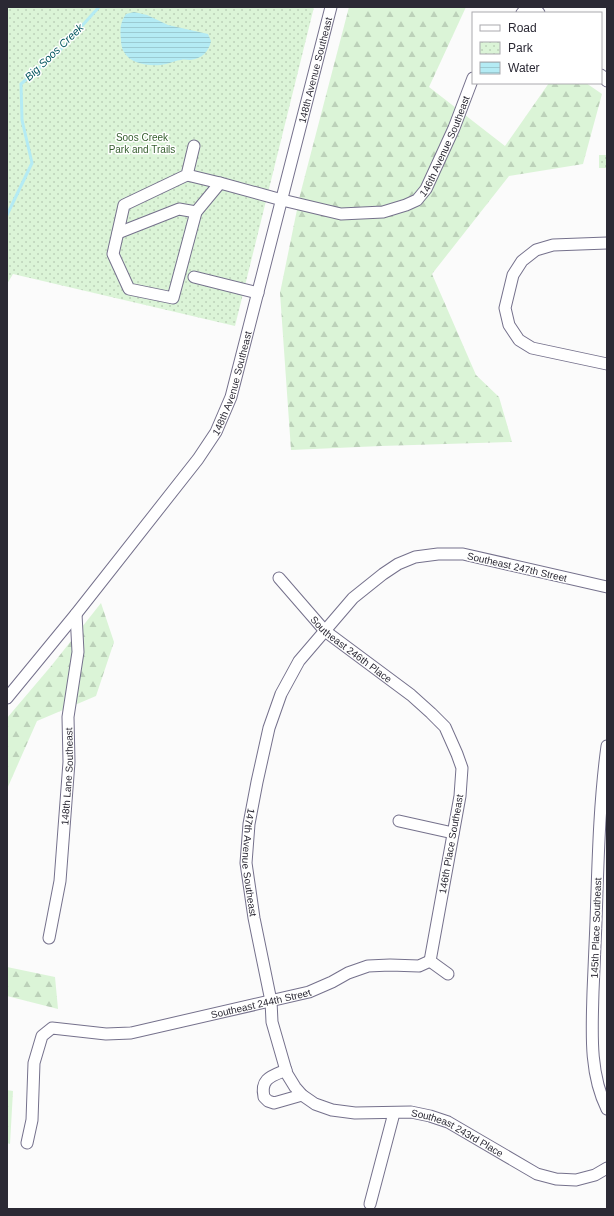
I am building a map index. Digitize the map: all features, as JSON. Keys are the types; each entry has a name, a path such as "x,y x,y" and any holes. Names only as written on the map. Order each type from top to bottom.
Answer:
{"street":[{"name":"148th Avenue Southeast","path":"7,698 76,614 198,459 216,432 231,397 331,7"},
{"name":"146th Avenue Southeast","path":"187,175 341,214 383,212 406,205 417,200 426,189 454,128 472,81"},
{"path":"194,146 187,175 124,205 113,254 129,289 173,298 196,212 220,183"},
{"path":"118,233 178,208 196,212"},
{"path":"607,243 554,245 536,250 522,261 512,275 505,308 509,325 512,330 519,340 532,348 607,364"},
{"path":"194,277 258,293"},
{"name":"Southeast 247th Street","path":"383,574 398,564 415,557 438,554 463,554 607,588"},
{"name":"147th Avenue Southeast","path":"302,1095 294,1087 286,1070 272,1022 271,1001 254,918 246,864 249,824 269,728 281,694 299,661 353,598 383,574"},
{"name":"Southeast 246th Place","path":"279,578 325,631 411,695 431,713"},
{"name":"148th Lane Southeast","path":"49,938 60,881 69,762 68,717 78,652 76,614"},
{"name":"146th Place Southeast","path":"430,961 460,796 462,768 458,754 444,727 431,713"},
{"name":"145th Place Southeast","path":"607,746 602,778 591,1035 601,1097 607,1109"},
{"path":"399,821 453,832"},
{"path":"430,961 448,974"},
{"name":"Southeast 244th Street","path":"27,1143 32,1120 34,1063 42,1036 52,1028 106,1034 131,1033 309,992 348,973 368,966 419,966 430,961"},
{"path":"286,1070 267,1078 263,1087 264,1097 268,1101 274,1103 302,1095"},
{"name":"Southeast 243rd Place","path":"302,1095 315,1104 332,1110 355,1113 411,1112 430,1116 448,1122 537,1174 556,1179 576,1180 595,1174 607,1168"},
{"path":"370,1204 394,1113"}],"green space":[{"name":"Soos Creek Park and Trails","path":"7,7 314,7 235,326 13,274 7,284"},
{"path":"349,7 466,7 429,87 505,146 548,84 587,84 602,94 583,164 509,176 432,274 476,375 499,397 512,442 291,450 280,293 300,195"},
{"path":"599,155 607,155 607,168 599,168"},
{"path":"101,603 114,642 96,696 37,721 7,789 7,718 52,665"},
{"path":"7,967 55,977 58,1009 7,996"},
{"path":"7,1090 13,1091 10,1144 7,1143"}],"water":[{"path":"134,12 147,15 168,25 208,34 211,41 209,48 198,58 179,60 168,64 149,65 132,60 124,52 121,43 121,29 126,14"}],"waterway":[{"name":"Big Soos Creek","path":"7,215 32,163 22,120 21,84 61,49 99,7"}]}
